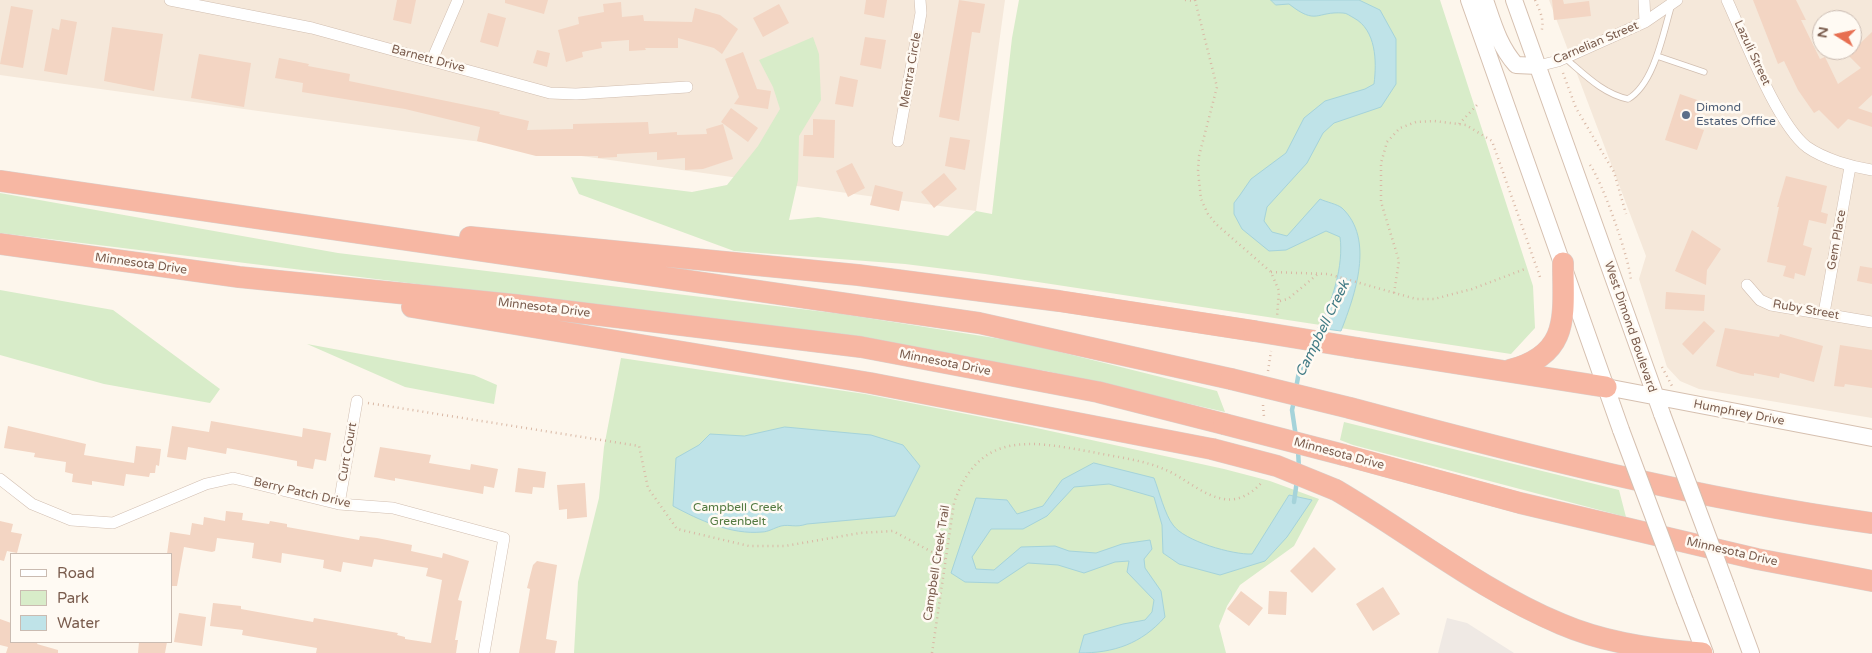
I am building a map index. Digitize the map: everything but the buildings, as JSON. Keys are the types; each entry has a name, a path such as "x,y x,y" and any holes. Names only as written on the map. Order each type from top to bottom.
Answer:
{"highway":[{"path":"0,182 979,324 1232,379 1350,408 1537,458 1789,512 1872,523"},
{"path":"218,214 372,227 858,275 1060,301 1254,330 1606,387"},
{"name":"Minnesota Drive","path":"0,244 239,277 517,305 861,348 1098,392 1520,503 1757,559 1872,581"},
{"path":"1506,371 1530,365 1541,358 1556,340 1561,326 1563,263"},
{"path":"239,277 879,384 1212,449 1277,466 1336,490 1484,585 1521,606 1562,625 1616,642 1667,651 1703,653"}],"main road":[{"path":"1468,0 1621,430 1703,653"},
{"path":"1484,0 1498,37 1508,56 1516,65 1538,66"},
{"name":"West Dimond Boulevard","path":"1514,0 1654,397 1751,653"},
{"name":"Humphrey Drive","path":"1606,387 1872,438"}],"street":[{"name":"Barnett Drive","path":"170,0 312,28 550,93 576,94 687,87"},
{"path":"432,60 458,0"},
{"name":"Mentra Circle","path":"898,141 921,13 920,0"},
{"path":"1644,0 1645,22"},
{"name":"Lazuli Street","path":"1727,0 1783,119 1808,147 1850,166 1872,170"},
{"name":"Carnelian Street","path":"1538,66 1561,59 1645,22 1675,1"},
{"name":"Gem Place","path":"1824,313 1850,166"},
{"name":"Ruby Street","path":"1747,285 1760,300 1771,305 1872,322"},
{"name":"Curt Court","path":"339,504 356,401"},
{"name":"Berry Patch Drive","path":"0,479 32,504 71,520 113,523 206,484 233,478 339,504 393,508 504,538 484,653"}],"lane":[{"path":"1561,59 1616,97 1628,99 1637,94 1657,56 1675,1"},
{"path":"1657,56 1704,72"}],"path":[{"path":"1185,0 1195,1 1217,87 1199,156 1198,171 1201,198 1208,214 1216,224 1271,272 1276,280 1280,301 1277,317"},
{"path":"1561,59 1576,108 1614,172 1626,214"},
{"path":"1459,124 1477,105"},
{"path":"1394,293 1399,261 1381,202 1381,163 1387,142 1400,128 1416,122 1434,121 1466,125 1492,140 1540,277"},
{"path":"1271,272 1328,274 1416,299 1434,299 1472,289 1525,269"},
{"path":"1280,301 1288,300 1319,273"},
{"path":"1267,373 1272,345"},
{"path":"356,401 639,446 648,488 677,529 749,546 784,546 860,533 892,531 945,559"},
{"path":"1263,401 1265,422"},
{"name":"Campbell Creek Trail","path":"932,653 945,559 958,493 979,463 986,456 1003,446 1021,443 1058,446 1148,464 1164,469 1210,495 1225,500 1248,494 1265,478"}],"shaded area":[{"path":"0,0 1005,0 976,211 0,75"},
{"path":"1549,0 1872,0 1872,418 1699,389 1680,381 1667,367 1639,279 1646,256"},
{"path":"1447,618 1467,623 1514,653 1438,653"}],"green space":[{"path":"1019,0 1440,0 1533,286 1535,328 1511,354 985,274 905,264 734,251 579,194 571,177 692,192 727,185 758,146 780,109 773,87 759,60 813,37 819,54 821,100 799,136 798,180 789,220 818,217 948,236 976,211 992,214 1012,38"},
{"path":"0,193 338,253 842,314 1020,342 1217,391 1225,412 1046,371 727,322 0,233"},
{"path":"0,290 113,310 220,389 210,403 104,384 0,355"},
{"path":"307,344 474,375 497,385 494,404 405,387"},
{"name":"Campbell Creek Greenbelt","path":"621,358 865,394 1032,427 1224,469 1270,481 1319,499 1294,546 1240,585 1227,606 1219,626 1226,653 574,653 578,582 599,498 604,447"},
{"path":"1344,422 1619,490 1626,517 1353,445 1340,440"}],"water":[{"path":"1271,0 1359,0 1380,10 1396,39 1396,84 1381,107 1334,123 1323,133 1307,163 1267,207 1264,221 1272,232 1287,236 1320,199 1342,208 1352,221 1358,235 1360,251 1359,268 1352,301 1341,331 1318,328 1328,308 1336,284 1340,260 1340,237 1326,231 1286,250 1269,251 1242,229 1234,214 1234,203 1251,179 1286,153 1304,118 1325,101 1365,89 1374,84 1375,56 1367,30 1361,23 1347,14 1334,13 1311,16 1298,11 1289,4 1276,5"},
{"path":"785,427 871,435 903,445 920,466 895,516 799,526 781,526 764,532 750,532 727,529 673,506 676,458 699,445 710,434 744,436"},
{"path":"1094,463 1154,478 1167,515 1179,531 1210,546 1244,554 1252,554 1289,495 1312,500 1287,537 1265,561 1220,575 1179,564 1163,553 1162,525 1154,497 1109,484 1074,487 1047,516 1023,529 991,529 972,557 976,569 994,570 1021,547 1055,546 1069,551 1096,553 1122,544 1150,540 1152,549 1144,559 1145,568 1161,591 1165,617 1146,634 1126,645 1104,651 1079,653 1084,635 1145,620 1152,612 1154,600 1127,572 1129,561 1115,562 1084,573 1058,565 1028,563 998,583 965,582 951,573 976,498 1007,500 1017,514 1043,506 1062,480"}],"waterway":[{"name":"Campbell Creek","path":"1296,388 1299,372 1313,347"},
{"name":"Campbell Creek","path":"1294,401 1292,410 1296,437"},
{"name":"Campbell Creek","path":"1298,450 1299,469"},
{"name":"Campbell Creek","path":"1294,502 1297,480"}],"place":[{"name":"Dimond Estates Office","path":"1686,115"}]}
